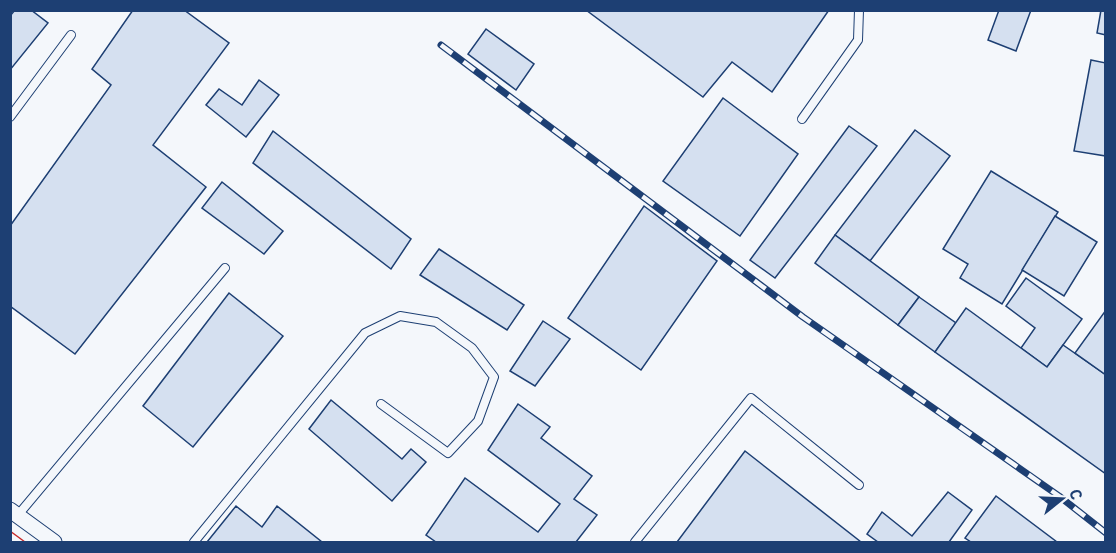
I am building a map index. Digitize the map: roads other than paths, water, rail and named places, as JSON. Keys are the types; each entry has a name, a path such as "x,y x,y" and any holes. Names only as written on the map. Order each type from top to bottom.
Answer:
{"street":[{"path":"14,513 54,543"}],"lane":[{"path":"802,119 858,40 860,10"},
{"path":"10,117 71,35"},
{"path":"14,513 225,268"},
{"path":"194,543 365,333 400,316 436,322 472,348 494,377 478,421 448,453 381,404"},
{"path":"635,543 751,398 859,486"}],"railway":[{"path":"441,45 803,317 1059,496 1106,533"}]}
